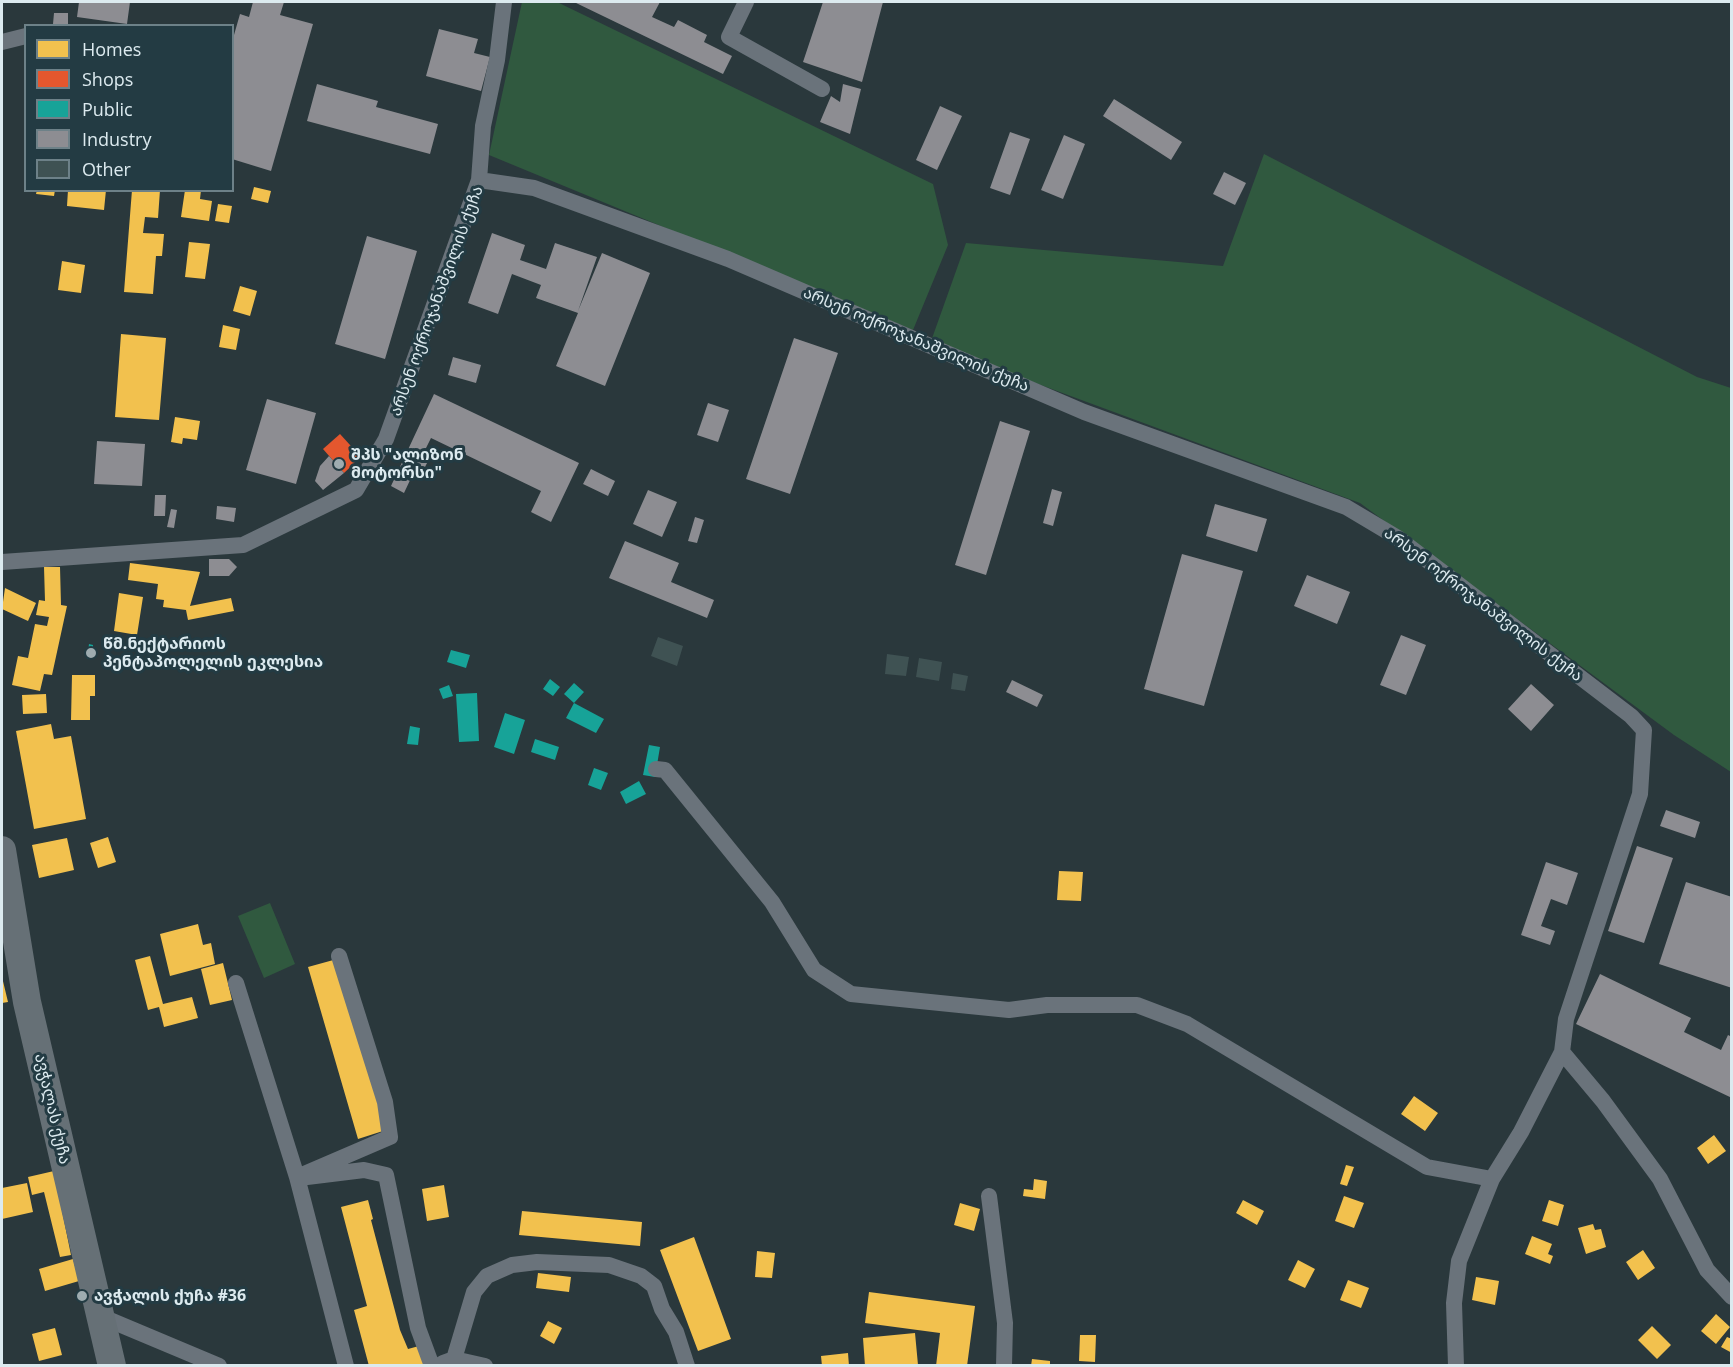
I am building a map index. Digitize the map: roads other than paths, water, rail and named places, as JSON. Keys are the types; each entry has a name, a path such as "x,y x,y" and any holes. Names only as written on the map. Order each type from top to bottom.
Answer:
{"highway":[{"name":"ავჭალას ქუჩა","path":"2,850 27,1002 112,1365"}],"street":[{"path":"479,180 483,126 504,2"},
{"path":"746,2 729,37 822,89"},
{"path":"2,42 24,36"},
{"name":"არსენ ოქროჯანაშვილის ქუჩა","path":"2,562 243,545 356,490 386,439 479,180 534,188 728,259 1084,412 1346,507 1398,538 1631,716 1644,730 1640,794 1566,1019 1562,1052"},
{"path":"656,769 664,770 772,902 814,970 851,994 1009,1010 1047,1005 1137,1005 1187,1024 1427,1167 1492,1179"},
{"path":"297,1178 390,1137 385,1102 339,956"},
{"path":"236,983 297,1178 346,1365"},
{"path":"1456,1365 1454,1303 1459,1261 1492,1179 1521,1132 1562,1052 1603,1101 1660,1179 1707,1270 1731,1297"},
{"path":"297,1178 330,1176 364,1170 386,1175 418,1328 433,1365 454,1359 479,1365"},
{"path":"989,1196 1005,1323 1004,1365"},
{"path":"454,1359 474,1292 487,1276 512,1265 537,1262 609,1265 641,1276 654,1286 662,1309 676,1332 687,1365"},
{"path":"100,1316 219,1365"}],"place":[{"name":"შპს \"ალიზონ მოტორსი\"","path":"339,464"},
{"name":"წმ.ნექტარიოს პენტაპოლელის ეკლესია","path":"91,653"},
{"name":"ავჭალის ქუჩა #36","path":"82,1296"}]}
